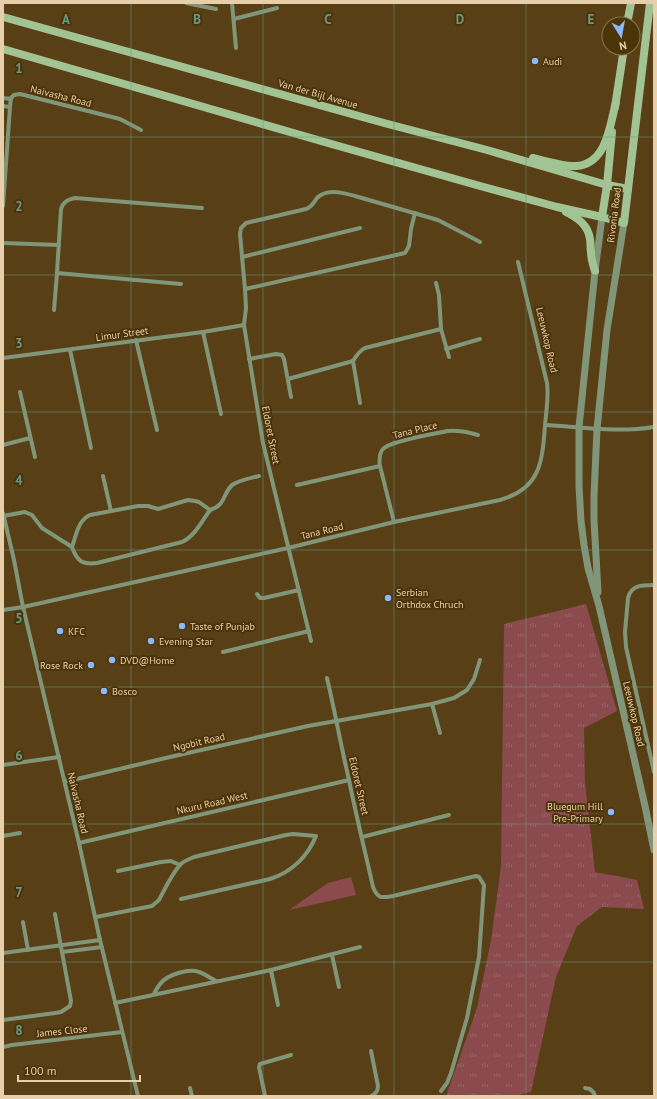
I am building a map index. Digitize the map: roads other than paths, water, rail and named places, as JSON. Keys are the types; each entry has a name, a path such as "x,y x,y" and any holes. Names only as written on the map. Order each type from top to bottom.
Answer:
{"main road":[{"path":"628,16 630,3"},
{"name":"Rivonia Road","path":"624,223 650,3"},
{"name":"Van der Bijl Avenue","path":"3,16 384,123 487,150 607,185 628,189"},
{"path":"3,49 342,147 557,207 624,223"},
{"name":"Rivonia Road","path":"602,217 623,56"},
{"path":"487,150 570,166 583,165 595,159 604,147 616,102"},
{"path":"557,207 580,220 585,226 589,234 590,252 594,271"}],"street":[{"path":"186,3 216,9"},
{"path":"232,3 236,48"},
{"path":"234,19 277,8"},
{"name":"Naivasha Road","path":"3,98 11,99 14,95 20,94 120,119 141,130"},
{"path":"3,206 5,139 11,99"},
{"path":"3,106 10,107"},
{"name":"Eldoret Street","path":"311,641 263,443 244,325 246,308 240,231 243,225 249,222 311,207 322,194 334,192 415,213"},
{"path":"54,310 61,209 67,200 75,198 202,208"},
{"path":"245,290 405,252 409,246 415,213 438,220 480,242"},
{"name":"Rivonia Road","path":"579,427 594,271 602,217"},
{"name":"Rivonia Road","path":"598,429 607,330 624,223"},
{"path":"242,257 360,228"},
{"path":"3,243 58,245"},
{"name":"Leeuwkop Road","path":"518,262 547,383 548,394 545,425"},
{"path":"57,273 181,284"},
{"path":"436,283 439,295 441,329 449,357"},
{"name":"Limur Street","path":"3,358 203,332 244,325"},
{"path":"288,379 353,361 365,348 441,329"},
{"path":"203,332 221,414"},
{"path":"446,349 480,339"},
{"path":"136,340 156,430"},
{"path":"70,350 91,448"},
{"path":"249,359 276,354 282,355 291,397"},
{"path":"353,361 360,403"},
{"path":"20,392 35,457"},
{"path":"545,425 629,430 654,427"},
{"name":"Tana Road","path":"3,610 288,548 394,522 512,497 529,485 540,464 545,425"},
{"name":"Leeuwkop Road","path":"579,427 579,486 584,545 588,568 599,606 644,798 654,850"},
{"name":"Leeuwkop Road","path":"598,429 594,520 599,606"},
{"name":"Tana Place","path":"394,522 379,458 385,447 395,442 447,431 456,430 478,435"},
{"path":"3,445 30,438"},
{"path":"297,485 380,466"},
{"path":"103,476 111,511"},
{"path":"210,510 199,502 188,500 158,509 148,506 138,506 90,515 80,524 72,547 74,553 81,561 90,564 182,542 187,540 192,535 210,510 218,507 227,491 233,484 259,476"},
{"path":"3,515 25,512 32,515 42,528 72,547"},
{"name":"Naivasha Road","path":"3,515 65,781 100,940 138,1096"},
{"path":"654,585 637,586 630,592 625,640 654,772"},
{"path":"257,594 260,598 264,598 299,590"},
{"path":"223,652 309,631"},
{"name":"Ngobit Road","path":"65,781 308,726 432,704 454,698 467,690 474,679 480,660"},
{"name":"Eldoret Street","path":"327,678 373,887 376,894 382,897 393,896 476,876 479,877 484,885 479,957 467,1018 451,1073 447,1083 441,1091"},
{"path":"432,704 440,733"},
{"path":"3,765 59,757"},
{"name":"Nkuru Road West","path":"79,843 349,780"},
{"path":"362,837 449,815"},
{"path":"3,836 20,833"},
{"path":"96,918 155,904 180,865 186,860 194,857 293,834 316,836 312,845 297,864 280,876 181,899"},
{"path":"118,871 171,861 180,865"},
{"name":"James Close","path":"3,1020 61,1012 70,1006 71,1001 55,914"},
{"path":"23,922 28,950"},
{"path":"3,953 100,940"},
{"path":"62,952 102,947"},
{"path":"115,1003 271,970 360,947"},
{"path":"332,955 339,987"},
{"path":"271,970 278,1005"},
{"path":"154,994 165,979 176,974 189,971 198,971 216,981"},
{"name":"James Close","path":"3,1047 122,1032"},
{"path":"371,1051 378,1086 376,1093 371,1096"},
{"path":"266,1096 259,1067 260,1064 291,1056"},
{"path":"190,1088 192,1096"},
{"path":"585,1088 593,1091 595,1096"}],"place":[{"name":"Audi","path":"535,61"},
{"name":"Serbian Orthdox Chruch","path":"388,598"},
{"name":"Taste of Punjab","path":"182,626"},
{"name":"KFC","path":"60,631"},
{"name":"Evening Star","path":"151,641"},
{"name":"DVD@Home","path":"112,660"},
{"name":"Rose Rock","path":"91,665"},
{"name":"Bosco","path":"104,691"},
{"name":"Bluegum Hill Pre-Primary","path":"611,812"}]}
